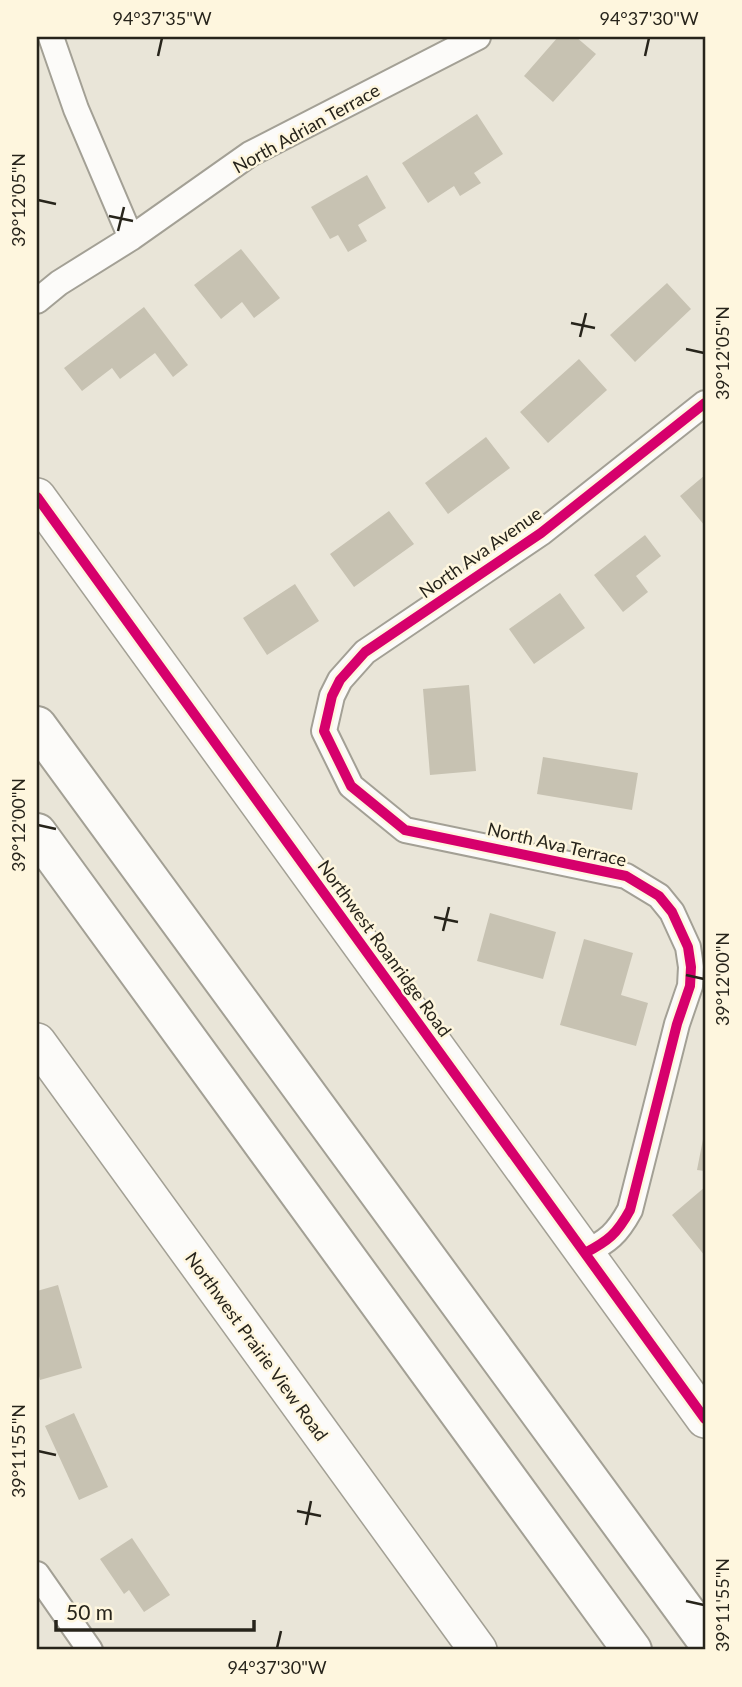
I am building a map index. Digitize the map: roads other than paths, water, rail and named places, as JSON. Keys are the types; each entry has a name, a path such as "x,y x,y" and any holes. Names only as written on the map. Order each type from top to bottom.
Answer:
{"highway":[{"path":"37,726 705,1638"},
{"path":"37,833 632,1650"}],"street":[{"path":"51,37 76,109 131,238"},
{"name":"North Adrian Terrace","path":"37,301 59,283 131,238 250,154 478,37"},
{"name":"North Ava Avenue","path":"336,756 324,731 327,713 340,680 358,659 541,533 705,403"},
{"name":"Northwest Roanridge Road","path":"37,497 705,1419"},
{"name":"North Ava Terrace","path":"336,756 351,786 404,830 626,876 659,896 679,924 688,947 690,986 677,1024 630,1210 621,1227 609,1240 585,1253"},
{"name":"Northwest Prairie View Road","path":"37,1042 478,1650"},
{"path":"37,1574 82,1648"}]}
